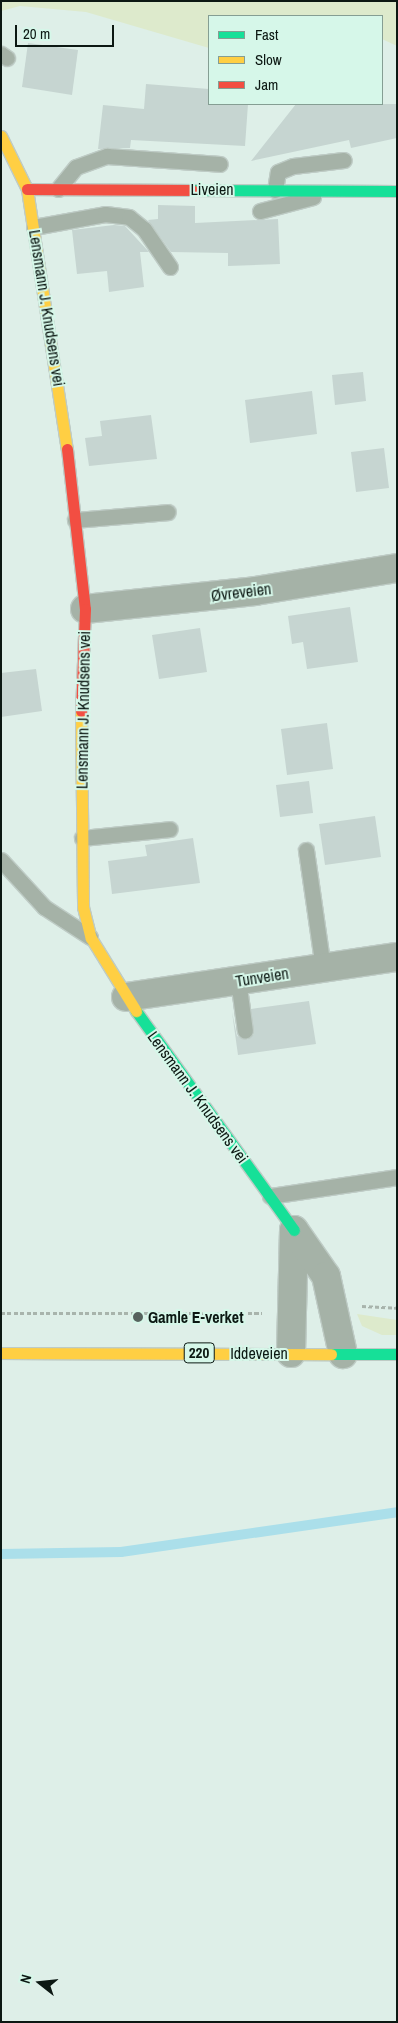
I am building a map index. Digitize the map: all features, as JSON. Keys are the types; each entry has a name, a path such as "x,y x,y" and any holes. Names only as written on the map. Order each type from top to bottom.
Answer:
{"street":[{"name":"Lensmann J. Knudsens vei","path":"1,136 27,189 48,299 85,609 83,907 91,938 126,997 326,1276 343,1354"},
{"name":"Liveien","path":"27,189 397,191"},
{"name":"Øvreveien","path":"85,609 255,591 397,568"},
{"name":"Tunveien","path":"126,997 397,957"},
{"path":"291,1353 290,1304 294,1230"},
{"name":"Iddeveien","path":"1,1352 397,1354"}],"lane":[{"path":"58,189 76,167 107,156 220,164"},
{"path":"276,190 278,172 293,166 344,160"},
{"path":"260,211 310,201 318,190"},
{"path":"34,228 105,214 129,217 144,229 170,267"},
{"path":"75,520 168,512"},
{"path":"82,838 170,829"},
{"path":"306,850 323,968"},
{"path":"1,860 44,907 91,938"},
{"path":"238,980 245,1031"},
{"path":"270,1196 397,1177"}],"path":[{"path":"1,1314 256,1315 290,1304"}],"green space":[{"path":"1,1 397,1 397,46 383,39 383,15 208,15 208,48 86,12 20,6 1,11"},
{"path":"357,1314 397,1320 397,1335 382,1335 362,1326"}],"building":[{"path":"28,43 78,50 72,95 22,87"},
{"path":"146,84 208,89 208,105 248,105 245,146 131,140 130,148 98,149 103,105 144,109"},
{"path":"397,104 397,138 351,148 349,140 251,161 295,105"},
{"path":"158,205 195,206 195,223 278,219 280,264 228,266 228,253 171,252 148,220 158,219"},
{"path":"114,225 125,226 149,252 140,252 144,287 109,292 107,271 77,274 72,230"},
{"path":"363,372 366,401 335,405 332,375"},
{"path":"312,391 317,434 250,443 245,400"},
{"path":"151,415 157,459 89,466 85,438 102,436 100,421"},
{"path":"384,448 389,488 356,492 351,452"},
{"path":"350,607 358,662 307,669 303,642 292,644 288,616"},
{"path":"200,628 207,672 159,679 152,635"},
{"path":"36,669 42,711 1,717 1,673"},
{"path":"327,723 333,769 287,775 281,729"},
{"path":"309,781 313,813 280,817 276,785"},
{"path":"375,816 381,857 325,865 319,824"},
{"path":"193,838 200,883 112,894 108,861 147,856 145,845"},
{"path":"309,1001 316,1044 238,1055 232,1012 237,1036 247,1040 254,1034 251,1009"}],"waterway":[{"path":"1,1554 121,1552 397,1512"}],"traffic: fast":[{"path":"192,190 397,191"},
{"path":"136,1011 294,1230"},
{"path":"331,1354 397,1354"}],"traffic: slow":[{"path":"1,136 27,189 67,449"},
{"path":"81,711 83,907 91,938 136,1011"},
{"path":"1,1353 331,1354"}],"traffic: jam":[{"path":"27,189 192,190"},
{"path":"67,449 85,609 81,711"}],"place":[{"name":"Gamle E-verket","path":"138,1317"}]}
